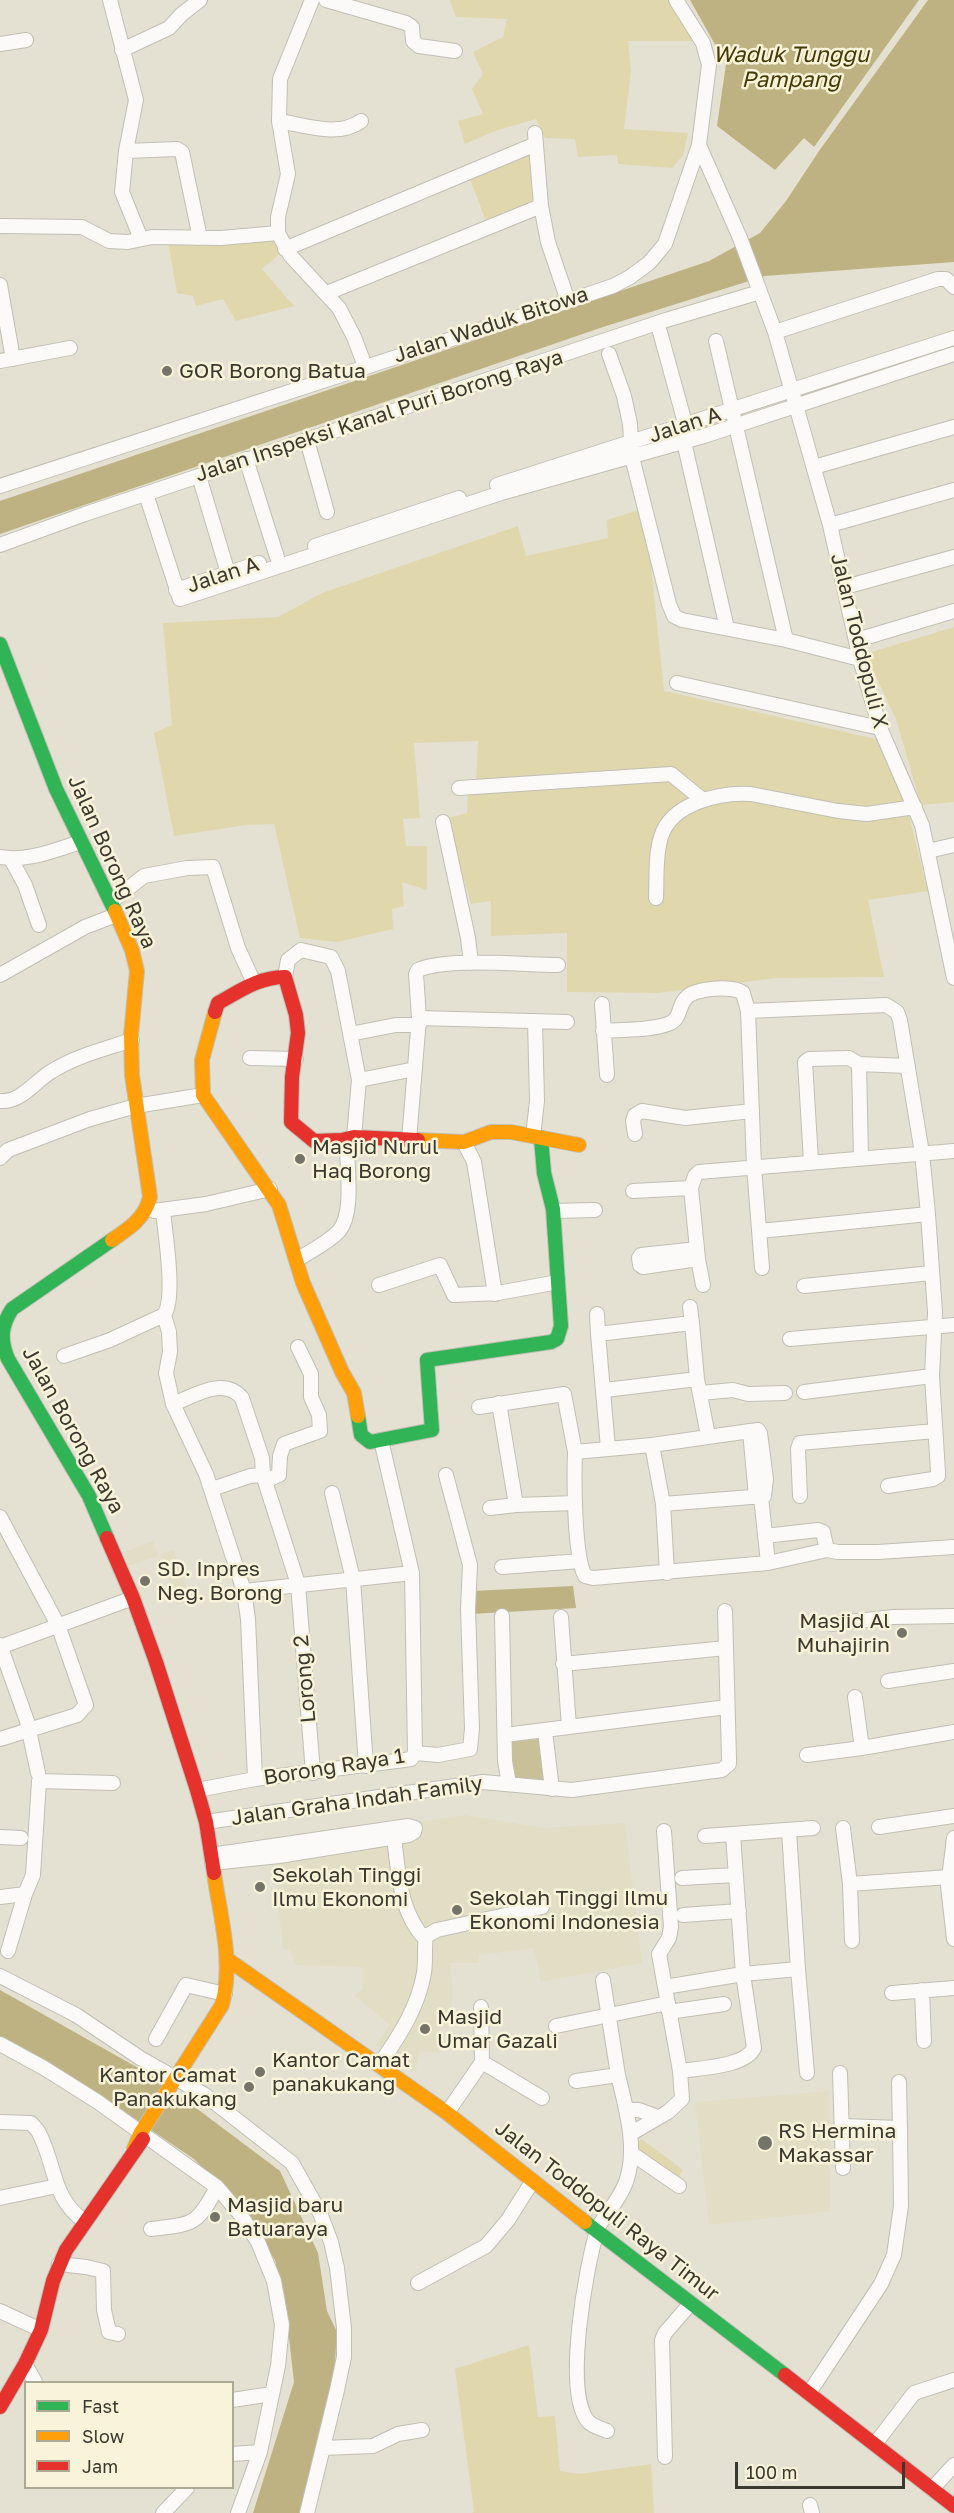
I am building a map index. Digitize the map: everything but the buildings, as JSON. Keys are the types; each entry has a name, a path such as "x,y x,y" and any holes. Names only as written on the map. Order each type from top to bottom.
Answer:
{"main road":[{"name":"Jalan Borong Raya","path":"1,649 45,762 130,943 137,971 132,1040 136,1106 150,1197 147,1210 133,1226 17,1305 2,1319 3,1342 8,1359 89,1496 133,1598 156,1662 206,1822 227,1959 225,1994"},
{"path":"537,1137 553,1211 561,1326 557,1339 551,1342 427,1360 432,1430 370,1442 361,1435 354,1393 342,1372 307,1291 279,1205 203,1095 200,1082 202,1050 218,1004 255,983 276,976 285,977 296,1015 296,1059 292,1077 291,1122 314,1141 351,1138 464,1142 491,1132 537,1137 579,1145"},
{"name":"Jalan Toddopuli Raya Timur","path":"227,1959 447,2113 532,2182 954,2506"},
{"path":"0,2407 25,2364 41,2330 59,2264 66,2250 134,2149 201,2036 210,2026 225,1994"}],"street":[{"path":"110,0 136,100 126,151 122,192 141,239"},
{"path":"122,50 170,28 182,14 200,0"},
{"path":"312,0 280,79 279,121 288,174 278,217 278,233 285,249 306,274 327,293 349,326 365,366"},
{"path":"326,0 406,23 412,27 413,41 419,46 455,51"},
{"name":"Jalan Waduk Bitowa","path":"0,486 568,301 613,286 630,277 658,254 665,244 699,144 709,65 708,54 676,0"},
{"path":"0,44 26,40"},
{"path":"279,121 338,130 350,128 361,121"},
{"path":"285,249 536,139 541,206 548,242 568,301"},
{"name":"Jalan Toddopuli X","path":"699,144 740,238 775,332 830,525 860,659 880,728 915,807 928,851 954,978"},
{"path":"126,151 177,149 182,152 200,238"},
{"path":"327,293 541,206"},
{"path":"0,226 82,226 109,242 128,242 163,236 200,238 278,233"},
{"path":"775,332 938,279 946,279 954,287"},
{"name":"Jalan Inspeksi Kanal Puri Borong Raya","path":"0,545 246,459 759,290"},
{"path":"0,293 6,360 70,348"},
{"path":"660,332 686,436 727,628"},
{"name":"Jalan A","path":"686,436 733,410 792,389 954,339"},
{"path":"716,341 733,410 734,426 786,640"},
{"path":"609,354 624,396 632,450 674,616 682,620 786,640 860,659"},
{"name":"Jalan A","path":"308,553 277,557 176,590 178,598 181,599 308,553 499,489 632,450 734,426 954,354"},
{"path":"810,384 810,393 815,400"},
{"path":"814,466 954,427"},
{"path":"307,440 327,512"},
{"path":"246,459 277,557"},
{"path":"199,476 228,573"},
{"path":"830,525 954,490"},
{"path":"146,494 176,590"},
{"path":"845,588 954,557"},
{"path":"857,640 954,611"},
{"path":"677,683 880,728"},
{"path":"459,788 671,774 703,800"},
{"path":"656,898 659,846 663,831 684,810 703,800 738,793 751,794 838,811 867,814 915,807"},
{"path":"443,822 468,938 471,963"},
{"path":"6,861 34,857 81,842"},
{"path":"928,851 954,845"},
{"path":"6,861 25,885 39,925"},
{"path":"0,975 114,908 144,876 187,868 213,867 238,948 255,983"},
{"path":"285,977 288,960 301,950 331,957 338,971 359,1080 351,1138 348,1204 344,1222 330,1239 297,1260"},
{"path":"409,1140 419,1021 417,970 438,965 471,963 558,965"},
{"path":"603,1031 668,1024 677,1019 684,999 692,993 732,987 743,993 748,1011 754,1166 762,1268"},
{"path":"602,1004 607,1075"},
{"path":"748,1011 886,1005 897,1012 900,1020 922,1153 928,1214 935,1312 932,1376 938,1476 933,1479 888,1486"},
{"path":"350,1034 419,1021 567,1022"},
{"path":"535,1021 537,1137"},
{"path":"0,1101 7,1102 21,1096 51,1071 69,1062 132,1040"},
{"path":"250,1058 296,1059"},
{"path":"811,1161 805,1062 809,1059 849,1058 859,1064 908,1066"},
{"path":"859,1064 861,1158"},
{"path":"359,1080 415,1070"},
{"path":"0,1158 8,1150 90,1119 136,1106 203,1095"},
{"path":"635,1134 633,1121 635,1115 642,1111 685,1118 752,1111"},
{"path":"464,1142 474,1162 495,1294"},
{"path":"703,1285 691,1188 699,1172 954,1150"},
{"path":"633,1191 691,1188"},
{"path":"147,1210 163,1211 206,1204 270,1189"},
{"path":"553,1211 595,1210"},
{"path":"64,1356 110,1340 164,1315 169,1307 163,1211"},
{"path":"760,1231 928,1214"},
{"path":"379,1285 440,1265 454,1295 495,1294 558,1282"},
{"path":"804,1286 931,1273"},
{"path":"690,1306 699,1386 708,1436"},
{"path":"597,1314 608,1448"},
{"path":"164,1315 169,1332 167,1380 173,1404 212,1489 244,1591 249,1619 255,1779"},
{"path":"598,1334 692,1323"},
{"path":"790,1339 954,1324"},
{"path":"212,1489 250,1476 264,1478 279,1475 279,1456 284,1444 320,1431 319,1415 311,1397 311,1374 298,1347"},
{"path":"804,1392 932,1376"},
{"name":"Lorong 2","path":"173,1404 221,1386 236,1391 242,1398 262,1458 264,1478 298,1584 313,1773"},
{"path":"604,1389 699,1386 748,1394 785,1393"},
{"path":"479,1407 564,1394 574,1452 575,1503 580,1561 585,1576 593,1578 667,1573 768,1563 827,1550 878,1552 954,1547"},
{"path":"499,1403 516,1505"},
{"path":"574,1452 652,1445 758,1430 761,1436 766,1493 758,1497 663,1504"},
{"path":"800,1496 798,1449 800,1443 935,1431"},
{"path":"381,1440 412,1573 415,1753"},
{"path":"652,1445 663,1504 667,1573"},
{"name":"Borong Raya 1","path":"197,1790 255,1779 411,1759 415,1753 438,1755 471,1748 470,1565 446,1475"},
{"path":"332,1493 353,1579 366,1766"},
{"path":"758,1497 768,1563"},
{"path":"490,1508 575,1503"},
{"path":"0,1517 58,1625 86,1705 77,1714 0,1739"},
{"path":"765,1536 818,1530 823,1532 826,1538 827,1550"},
{"path":"502,1568 580,1561"},
{"path":"244,1591 412,1573"},
{"path":"38,1773 29,1730 0,1646 133,1598"},
{"name":"Jalan Graha Indah Family","path":"206,1822 483,1782 552,1789 580,1789 726,1768 729,1758 725,1611"},
{"name":"Jalan Graha Indah Family","path":"502,1616 508,1784"},
{"path":"831,1624 893,1617 954,1616"},
{"path":"561,1617 569,1727"},
{"path":"563,1664 726,1648"},
{"path":"888,1682 954,1671"},
{"path":"855,1697 862,1748"},
{"path":"505,1735 727,1707"},
{"path":"545,1731 552,1789"},
{"path":"807,1755 954,1732"},
{"path":"8,1951 33,1875 39,1781 113,1783"},
{"path":"879,1827 954,1816"},
{"path":"408,1826 415,1828 410,1835 279,1856 211,1859 408,1826"},
{"path":"705,1836 813,1828"},
{"path":"843,1828 850,1884 852,1941"},
{"path":"630,2134 677,2105 682,2099 680,2071 659,1954 669,1938 671,1928 664,1831"},
{"path":"789,1831 807,2073"},
{"path":"680,2071 741,2061 752,2054 754,2048 743,1974 733,1835"},
{"path":"0,1837 21,1838"},
{"path":"394,1838 405,1908 411,1922 425,1939"},
{"path":"954,1838 949,1877 954,1939"},
{"path":"682,1878 735,1875"},
{"path":"850,1884 949,1877"},
{"path":"0,1897 25,1894"},
{"path":"380,2064 403,2031 417,2001 424,1973 425,1939 428,1934 437,1930 542,1907"},
{"path":"683,1915 739,1911"},
{"path":"665,1987 743,1974 798,1969"},
{"path":"0,1976 76,2015 140,2058 205,2095 292,2163 320,2213 335,2256 344,2342 338,2390 307,2513"},
{"path":"603,1980 630,2134 630,2171 623,2188 597,2230 590,2253 583,2293 577,2362 579,2394 585,2417 590,2423 607,2430"},
{"path":"156,2039 186,1985 225,1994"},
{"path":"892,1993 954,1988"},
{"path":"922,1990 924,2041"},
{"path":"556,2026 608,2014 668,2007 724,2004"},
{"path":"447,2113 482,2062 481,2007"},
{"path":"0,2044 98,2102 217,2187 240,2214 258,2242 274,2281 282,2325 272,2394 260,2452 238,2513"},
{"path":"482,2062 542,2098"},
{"path":"840,2073 843,2168"},
{"path":"576,2081 618,2075"},
{"path":"809,2393 881,2284 892,2262 901,2206 899,2082"},
{"path":"626,2110 639,2110 658,2117"},
{"path":"0,2122 22,2121 31,2123 35,2127 44,2143 57,2186 68,2206 85,2222"},
{"path":"842,2126 900,2128"},
{"path":"631,2153 679,2186"},
{"path":"630,2171 649,2165"},
{"path":"417,2283 486,2246 508,2220 532,2182"},
{"path":"0,2198 57,2186"},
{"path":"151,2229 194,2222 206,2208 217,2187"},
{"path":"59,2264 103,2271 104,2310 109,2332 118,2334"},
{"path":"665,2457 662,2340 665,2333 691,2303"},
{"path":"0,2311 41,2330"},
{"path":"25,2364 34,2381"},
{"path":"875,2444 914,2393 954,2380"},
{"path":"234,2400 272,2394"},
{"path":"323,2448 373,2446 398,2434 422,2430"},
{"path":"234,2454 260,2452"},
{"path":"932,2489 954,2465"},
{"path":"163,2513 185,2489"}],"shaded area":[{"path":"450,0 668,0 693,41 628,41 631,71 624,129 688,133 683,155 672,168 618,164 617,155 578,157 575,139 545,138 536,119 495,131 465,144 458,121 483,114 472,89 483,74 473,52 503,37 507,19 456,17"},
{"path":"530,152 532,207 487,224 470,179"},
{"path":"167,237 275,238 282,252 262,269 294,306 236,321 223,299 196,306 193,296 177,293"},
{"path":"645,508 664,691 880,740 906,804 928,891 868,900 884,977 776,978 658,993 567,992 567,933 491,936 491,901 471,904 447,818 467,813 468,788 476,781 478,741 414,743 420,818 403,819 406,846 427,846 427,890 402,882 404,906 392,909 393,929 337,942 300,938 274,824 246,825 174,836 154,733 172,725 163,623 278,617 322,593 518,526 526,556 608,538 607,520"},
{"path":"954,627 954,802 921,805 896,719 865,654"},
{"path":"153,1541 158,1556 128,1566 124,1552"},
{"path":"174,1550 190,1601 177,1605 161,1554"},
{"path":"545,1732 552,1789 509,1784 505,1735"},
{"name":"Sekolah Tinggi Ilmu Ekonomi Indonesia","path":"465,1815 544,1828 625,1823 642,1963 541,1982 534,1948 479,1955 479,1963 450,1963 453,1991 449,2025 440,2026 439,2053 420,2051 415,2073 375,2045 390,2025 354,1995 363,1989 362,1967 296,1965 290,1950 283,1949 274,1863 223,1871 219,1852"},
{"name":"RS Hermina Makassar","path":"829,2091 831,2211 709,2225 695,2102"},
{"path":"641,2139 674,2163 672,2167 675,2164 683,2170 676,2180 634,2150"},
{"path":"529,2345 538,2417 555,2416 560,2471 579,2474 651,2464 654,2513 472,2513 474,2511 455,2369"}],"water":[{"name":"Waduk Tunggu Pampang","path":"690,0 919,0 814,147 804,138 775,170 717,126 726,64"},
{"path":"928,0 954,0 954,262 765,276 603,327 0,534 0,501 709,261 760,233 786,201 819,151"},
{"path":"573,1586 576,1608 472,1614 473,1591"},
{"path":"0,1990 156,2078 280,2171 318,2253 327,2311 337,2332 334,2376 300,2513 253,2513 294,2382 287,2320 275,2260 240,2207 194,2159 101,2096 0,2039"}],"traffic: fast":[{"path":"0,644 56,789 115,911"},
{"path":"358,1416 361,1435 370,1442 432,1430 427,1360 551,1342 557,1339 561,1326 553,1209 544,1173 541,1138"},
{"path":"107,1538 89,1496 8,1359 3,1333 12,1309 112,1240"},
{"path":"585,2222 785,2375"}],"traffic: slow":[{"path":"112,1240 141,1217 150,1197 132,1075 131,1035 137,971 132,950 115,911"},
{"path":"215,1012 202,1060 203,1095 279,1205 303,1283 342,1372 354,1393 358,1416"},
{"path":"418,1140 464,1142 491,1132 511,1132 579,1145"},
{"path":"134,2149 140,2134 222,2005 227,1972 214,1873"},
{"path":"227,1959 447,2113 585,2222"}],"traffic: jam":[{"path":"215,1012 218,1003 250,985 267,979 285,977 296,1015 298,1033 292,1077 291,1122 314,1141 354,1137 418,1140"},
{"path":"107,1538 133,1598 156,1662 197,1790 206,1822 214,1873"},
{"path":"0,2407 25,2364 41,2330 53,2281 66,2250 143,2139"},
{"path":"785,2375 954,2506"}],"place":[{"name":"GOR Borong Batua","path":"167,371"},
{"name":"Masjid Nurul Haq Borong","path":"300,1159"},
{"name":"SD. Inpres Neg. Borong","path":"145,1581"},
{"name":"Masjid Al Muhajirin","path":"902,1633"},
{"name":"Sekolah Tinggi Ilmu Ekonomi","path":"260,1887"},
{"name":"Sekolah Tinggi Ilmu Ekonomi Indonesia","path":"457,1910"},
{"name":"Masjid Umar Gazali","path":"425,2029"},
{"name":"Kantor Camat panakukang","path":"260,2072"},
{"name":"Kantor Camat Panakukang","path":"249,2087"},
{"name":"RS Hermina Makassar","path":"765,2143"},
{"name":"Masjid baru Batuaraya","path":"215,2217"}]}
